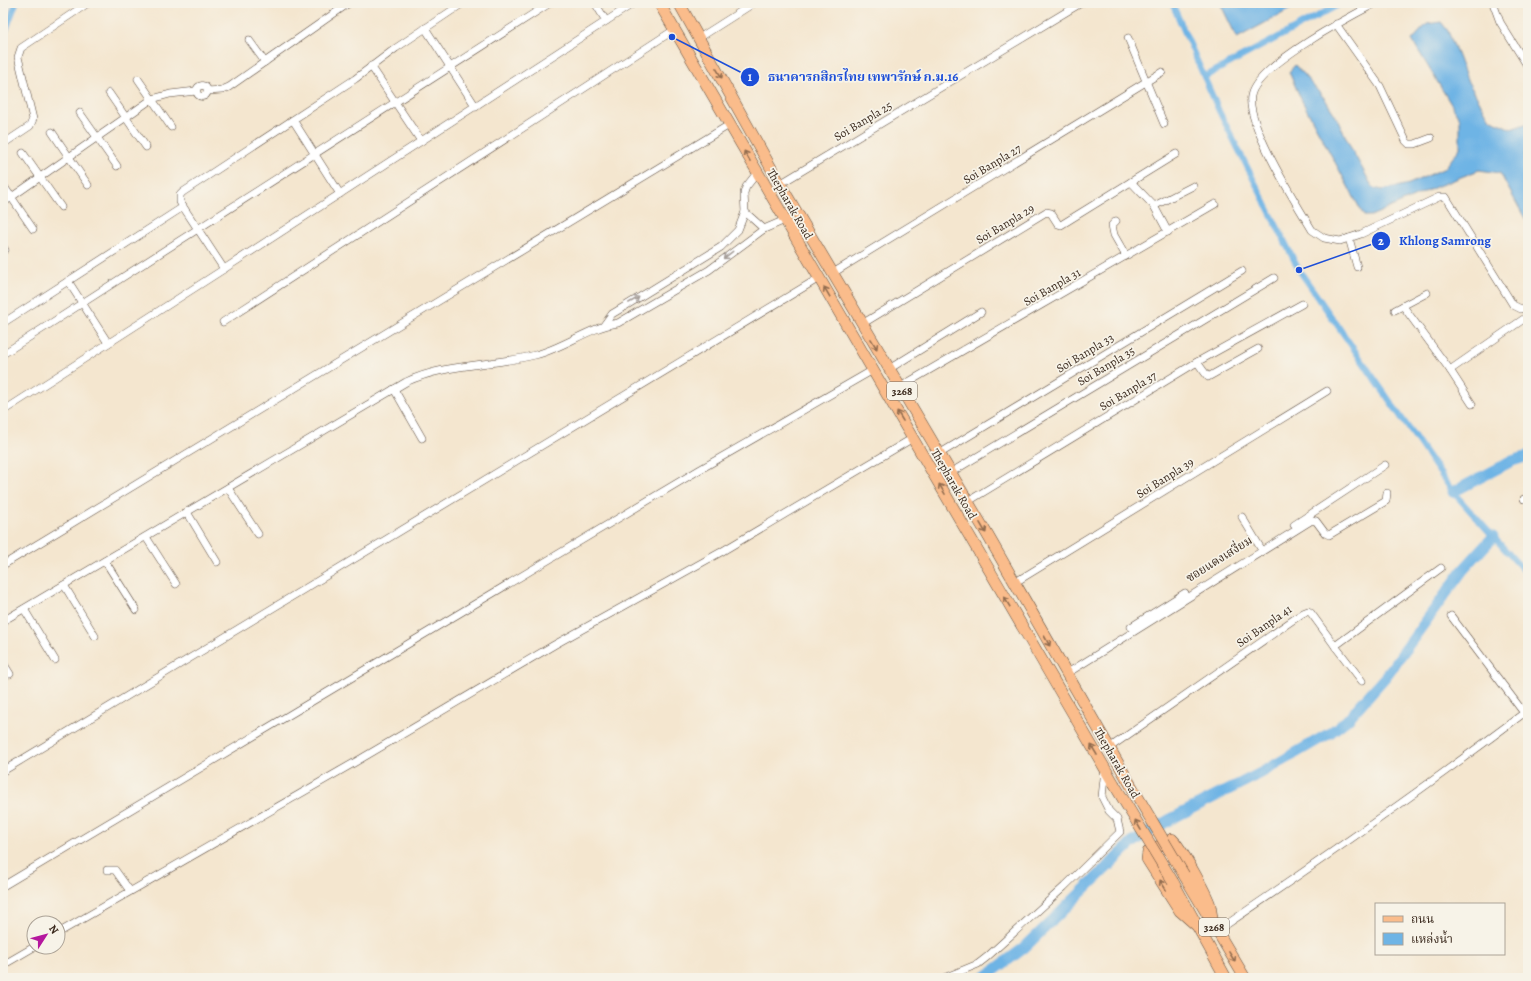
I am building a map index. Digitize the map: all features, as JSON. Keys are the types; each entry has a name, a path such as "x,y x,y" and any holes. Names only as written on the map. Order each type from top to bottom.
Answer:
{"main road":[{"name":"Thepharak Road","path":"659,3 818,278 913,438 995,582 1173,882 1226,978"},
{"name":"Thepharak Road","path":"679,3 780,184 833,272 1065,673 1245,978"},
{"path":"835,307 848,299"},
{"path":"1197,926 1180,911 1147,859 1148,852 1168,840 1172,839 1177,844 1197,880 1210,905 1215,928"}],"street":[{"path":"3,144 30,126 32,119 18,57 20,48 88,3"},
{"path":"3,203 152,99 170,94 196,91 198,95 203,96 207,91 222,90 229,87 348,3"},
{"path":"224,269 183,207 179,199 183,192 355,79 425,28 463,3"},
{"path":"3,354 550,3"},
{"path":"595,3 606,21"},
{"path":"3,411 476,107 634,3"},
{"path":"699,38 754,3"},
{"name":"Soi Banpla 25","path":"780,184 1081,3"},
{"path":"1376,3 1336,24 1270,68 1255,86 1251,95 1251,106 1263,142 1312,230 1318,235 1333,241 1340,241 1349,238 1439,198 1446,197 1513,305 1521,309 1528,307"},
{"path":"1492,3 1500,22 1528,67"},
{"path":"1336,24 1380,86 1406,141 1409,144 1414,144 1431,138"},
{"path":"425,28 476,107"},
{"path":"223,322 674,30"},
{"path":"1128,38 1148,82 1164,124"},
{"path":"249,40 265,62"},
{"path":"371,66 421,141"},
{"name":"Soi Banpla 27","path":"833,272 1148,82 1162,72"},
{"path":"138,79 171,126"},
{"path":"109,94 146,147"},
{"path":"80,113 116,166"},
{"path":"293,120 340,194"},
{"path":"3,565 729,124"},
{"path":"52,132 88,185"},
{"path":"23,153 61,207"},
{"name":"Soi Banpla 29","path":"862,324 1046,212 1051,213 1058,224 1061,225 1176,154"},
{"path":"604,325 612,314 710,256 721,247 738,230 745,212 744,193 746,187 757,173"},
{"path":"1131,182 1154,206 1168,232"},
{"path":"3,185 33,229"},
{"path":"1154,206 1193,186"},
{"name":"Soi Banpla 31","path":"900,387 1215,204"},
{"path":"3,323 183,207"},
{"path":"745,212 764,229"},
{"path":"3,622 394,389 421,375 535,355 565,345 604,325 618,323 709,270 749,238 764,229 785,220"},
{"path":"1116,221 1112,225 1112,230 1126,256"},
{"path":"738,230 749,238"},
{"path":"1349,238 1357,267"},
{"name":"Soi Banpla 33","path":"939,454 1242,271"},
{"path":"3,771 818,278"},
{"name":"Soi Banpla 35","path":"950,473 1274,278"},
{"path":"68,281 108,343"},
{"path":"1395,310 1427,293"},
{"name":"Soi Banpla 37","path":"967,502 1197,362 1302,304"},
{"path":"1403,306 1450,370 1472,404"},
{"path":"889,369 981,312"},
{"path":"1450,370 1528,316"},
{"path":"1197,362 1208,377 1258,349"},
{"path":"3,886 699,470 873,370"},
{"path":"394,389 422,438"},
{"name":"Soi Banpla 39","path":"1014,583 1327,391"},
{"path":"66,928 352,764 554,645 720,552 913,438"},
{"name":"ซอยแดงเสงี่ยม","path":"1065,673 1385,465"},
{"path":"228,488 258,534"},
{"path":"1065,673 1312,520 1316,520 1325,533 1329,535 1386,502 1387,493"},
{"path":"187,512 217,562"},
{"path":"1242,517 1260,547"},
{"path":"146,536 176,584"},
{"path":"106,561 136,610"},
{"path":"1362,681 1335,646 1440,568"},
{"path":"64,586 95,636"},
{"path":"24,609 55,660"},
{"name":"Soi Banpla 41","path":"1110,748 1303,613 1308,611 1311,613 1335,646"},
{"path":"1215,928 1332,854 1445,774 1526,712 1451,616"},
{"path":"3,663 10,674"},
{"path":"944,978 978,964 987,957 1064,887 1120,832 1117,819 1109,811 1102,797 1105,768"},
{"path":"107,870 115,870 130,891"},
{"path":"3,965 26,952"}],"water":[{"path":"1220,3 1297,3 1298,5 1237,38"},
{"path":"1441,22 1448,31 1468,82 1490,119 1511,129 1528,123 1528,144 1524,156 1528,162 1528,224 1500,173 1479,170 1438,186 1371,216 1364,216 1301,99 1289,72 1295,65 1325,99 1337,118 1351,148 1373,188 1383,190 1409,184 1445,168 1460,148 1460,119 1412,40 1427,24"}],"waterway":[{"path":"3,38 16,3"},
{"path":"1172,3 1219,111 1299,270 1453,492 1528,575"},
{"path":"1204,77 1342,3"},
{"path":"1453,492 1512,461 1528,456"},
{"path":"984,978 1024,948 1132,843 1169,820 1261,773 1330,733 1347,720 1386,676 1463,570 1493,537"}],"place":[{"name":"ธนาคารกสิกรไทย เทพารักษ์ ก.ม.16","path":"672,37"},
{"name":"Khlong Samrong","path":"1299,270"}]}
